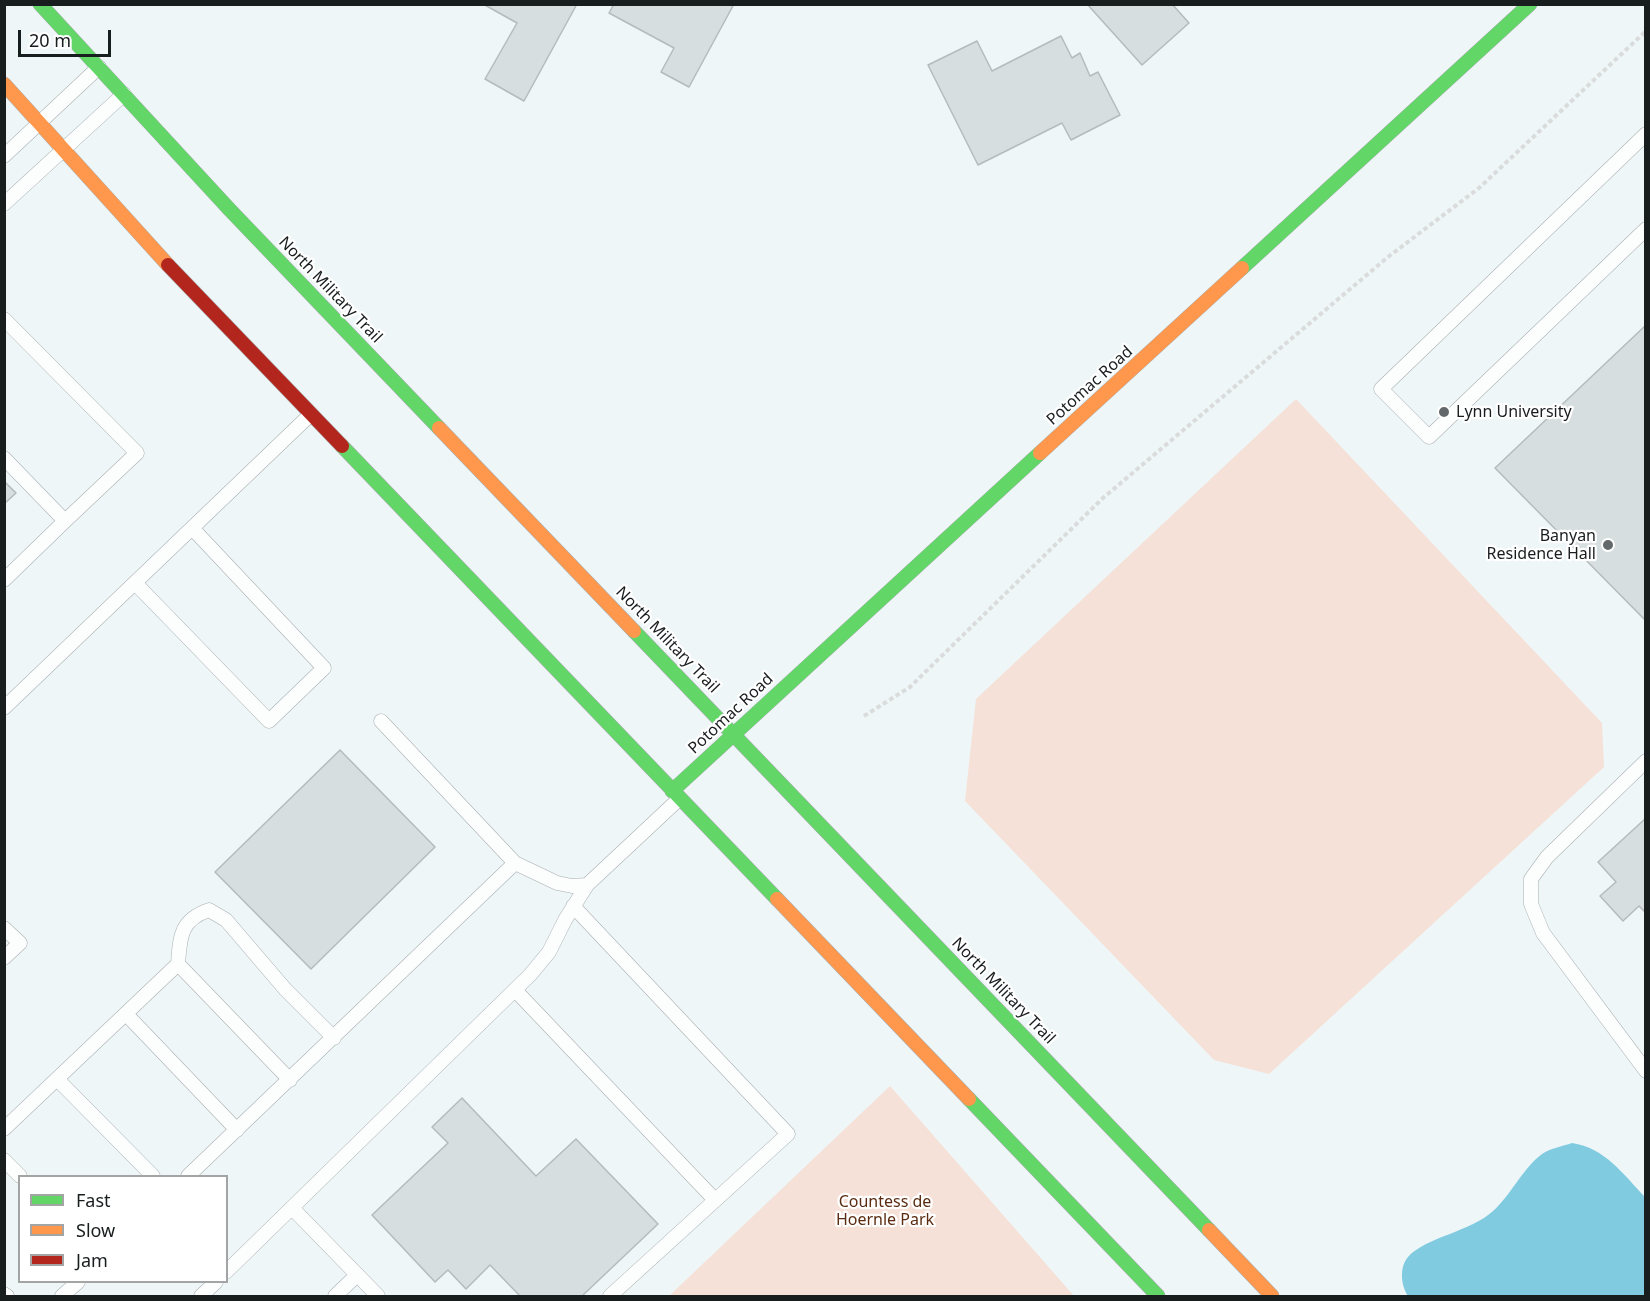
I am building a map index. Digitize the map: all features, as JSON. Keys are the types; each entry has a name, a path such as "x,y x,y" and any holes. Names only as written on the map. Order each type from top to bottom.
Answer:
{"main road":[{"name":"North Military Trail","path":"40,4 230,210 1272,1296"},
{"name":"Potomac Road","path":"676,795 734,734 1530,4"},
{"path":"4,84 170,266 1158,1296"}],"lane":[{"path":"4,156 99,67"},
{"path":"4,204 124,94"},
{"path":"1646,134 1381,389 1429,437 1646,229"},
{"path":"4,319 137,453 4,580"},
{"path":"4,708 311,414"},
{"path":"4,458 65,521"},
{"path":"135,583 269,721 324,668 192,528"},
{"path":"381,721 515,863 557,883 572,886 587,885"},
{"path":"1646,761 1547,857 1531,879 1531,904 1544,933 1646,1071"},
{"path":"228,1270 515,990 549,952 573,906 587,885 676,795"},
{"path":"189,1175 515,863"},
{"path":"573,906 788,1134 610,1296"},
{"path":"4,1129 178,964 184,928 194,915 209,910 226,920 285,989 334,1038"},
{"path":"4,928 20,943 4,958"},
{"path":"178,964 290,1080"},
{"path":"515,990 715,1200"},
{"path":"126,1014 237,1130"},
{"path":"57,1079 152,1175"},
{"path":"4,1160 19,1175"},
{"path":"293,1209 378,1296"},
{"path":"334,1296 357,1275"},
{"path":"62,1296 76,1283"},
{"path":"201,1296 214,1283"}],"path":[{"path":"864,716 910,687 1103,498 1388,257 1479,188 1646,31"}],"green space":[{"path":"1296,399 1602,723 1604,767 1269,1074 1214,1060 965,801 976,699"},
{"name":"Countess de Hoernle Park","path":"890,1086 1074,1296 669,1296"}],"water":[{"path":"1572,1143 1604,1156 1645,1197 1645,1296 1408,1296 1402,1276 1403,1266 1415,1250 1484,1218 1499,1205 1528,1167 1542,1154"}],"building":[{"path":"483,4 577,4 524,101 485,79 517,23"},
{"path":"614,4 734,4 689,87 661,72 674,48 609,13"},
{"path":"1087,4 1172,4 1189,23 1142,65"},
{"path":"1061,36 1072,58 1080,53 1090,76 1098,72 1120,115 1071,140 1062,123 978,165 928,65 977,41 992,71"},
{"name":"Banyan Residence Hall","path":"1646,325 1646,621 1495,468"},
{"path":"4,481 16,493 4,504"},
{"path":"340,750 435,847 311,969 215,872"},
{"path":"1646,818 1646,913 1639,906 1623,921 1600,896 1616,882 1598,862"},
{"path":"462,1098 536,1176 576,1139 658,1224 582,1296 520,1296 490,1265 466,1289 448,1270 435,1282 372,1215 448,1143 432,1127"}],"traffic: fast":[{"path":"40,4 230,210 439,428"},
{"path":"1242,268 1530,4"},
{"path":"342,446 777,899"},
{"path":"672,791 1040,453"},
{"path":"634,631 1209,1230"},
{"path":"969,1099 1158,1296"}],"traffic: slow":[{"path":"4,84 168,265"},
{"path":"1040,453 1242,268"},
{"path":"439,428 634,631"},
{"path":"777,899 969,1099"},
{"path":"1209,1230 1272,1296"}],"traffic: jam":[{"path":"168,265 342,446"}],"place":[{"name":"Lynn University","path":"1444,412"},
{"name":"Banyan Residence Hall","path":"1608,545"}]}
